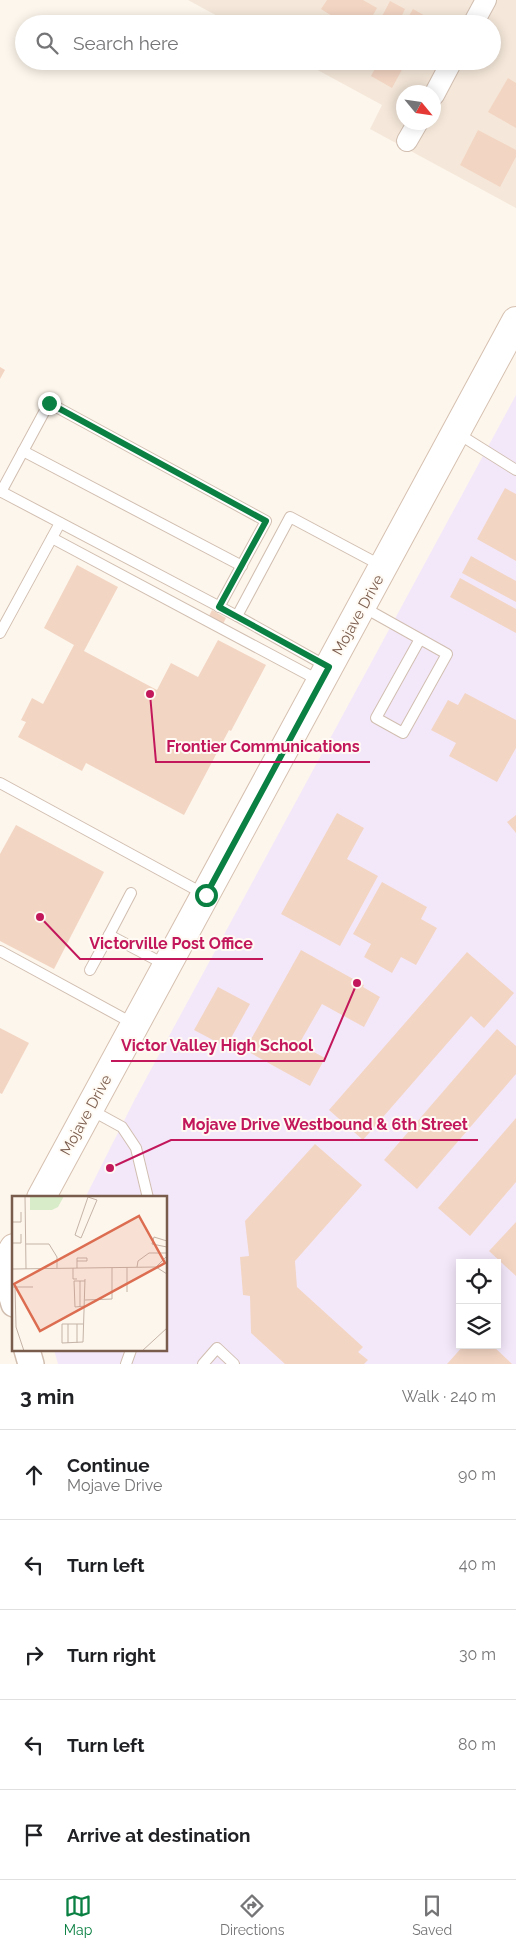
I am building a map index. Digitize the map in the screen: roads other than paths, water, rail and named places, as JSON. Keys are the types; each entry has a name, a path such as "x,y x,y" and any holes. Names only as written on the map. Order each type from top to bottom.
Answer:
{"main road":[{"name":"Mojave Drive","path":"42,1196 516,321"}],"street":[{"path":"478,15 486,0"},
{"path":"439,85 447,70"},
{"path":"408,142 414,130"},
{"path":"6,1261 12,1293"}],"lane":[{"path":"219,607 266,521 49,403 1,492 219,607 237,616 325,675"},
{"path":"456,432 516,470"},
{"path":"23,452 242,566"},
{"path":"237,616 290,517 383,567"},
{"path":"0,633 60,523"},
{"path":"52,538 325,675"},
{"path":"362,607 420,639 447,654 403,733 376,718 420,639"},
{"path":"0,784 206,895"},
{"path":"90,970 131,893"},
{"path":"109,934 167,965"},
{"path":"0,951 135,1024"},
{"path":"89,1109 122,1127 136,1148 148,1196"},
{"path":"203,1364 217,1348 234,1364"},
{"path":"126,1364 130,1352"}],"place":[{"name":"Frontier Communications","path":"150,694"},
{"name":"Victorville Post Office","path":"40,917"},
{"name":"Victor Valley High School","path":"357,983"},
{"name":"Mojave Drive Westbound & 6th Street","path":"110,1168"}]}
